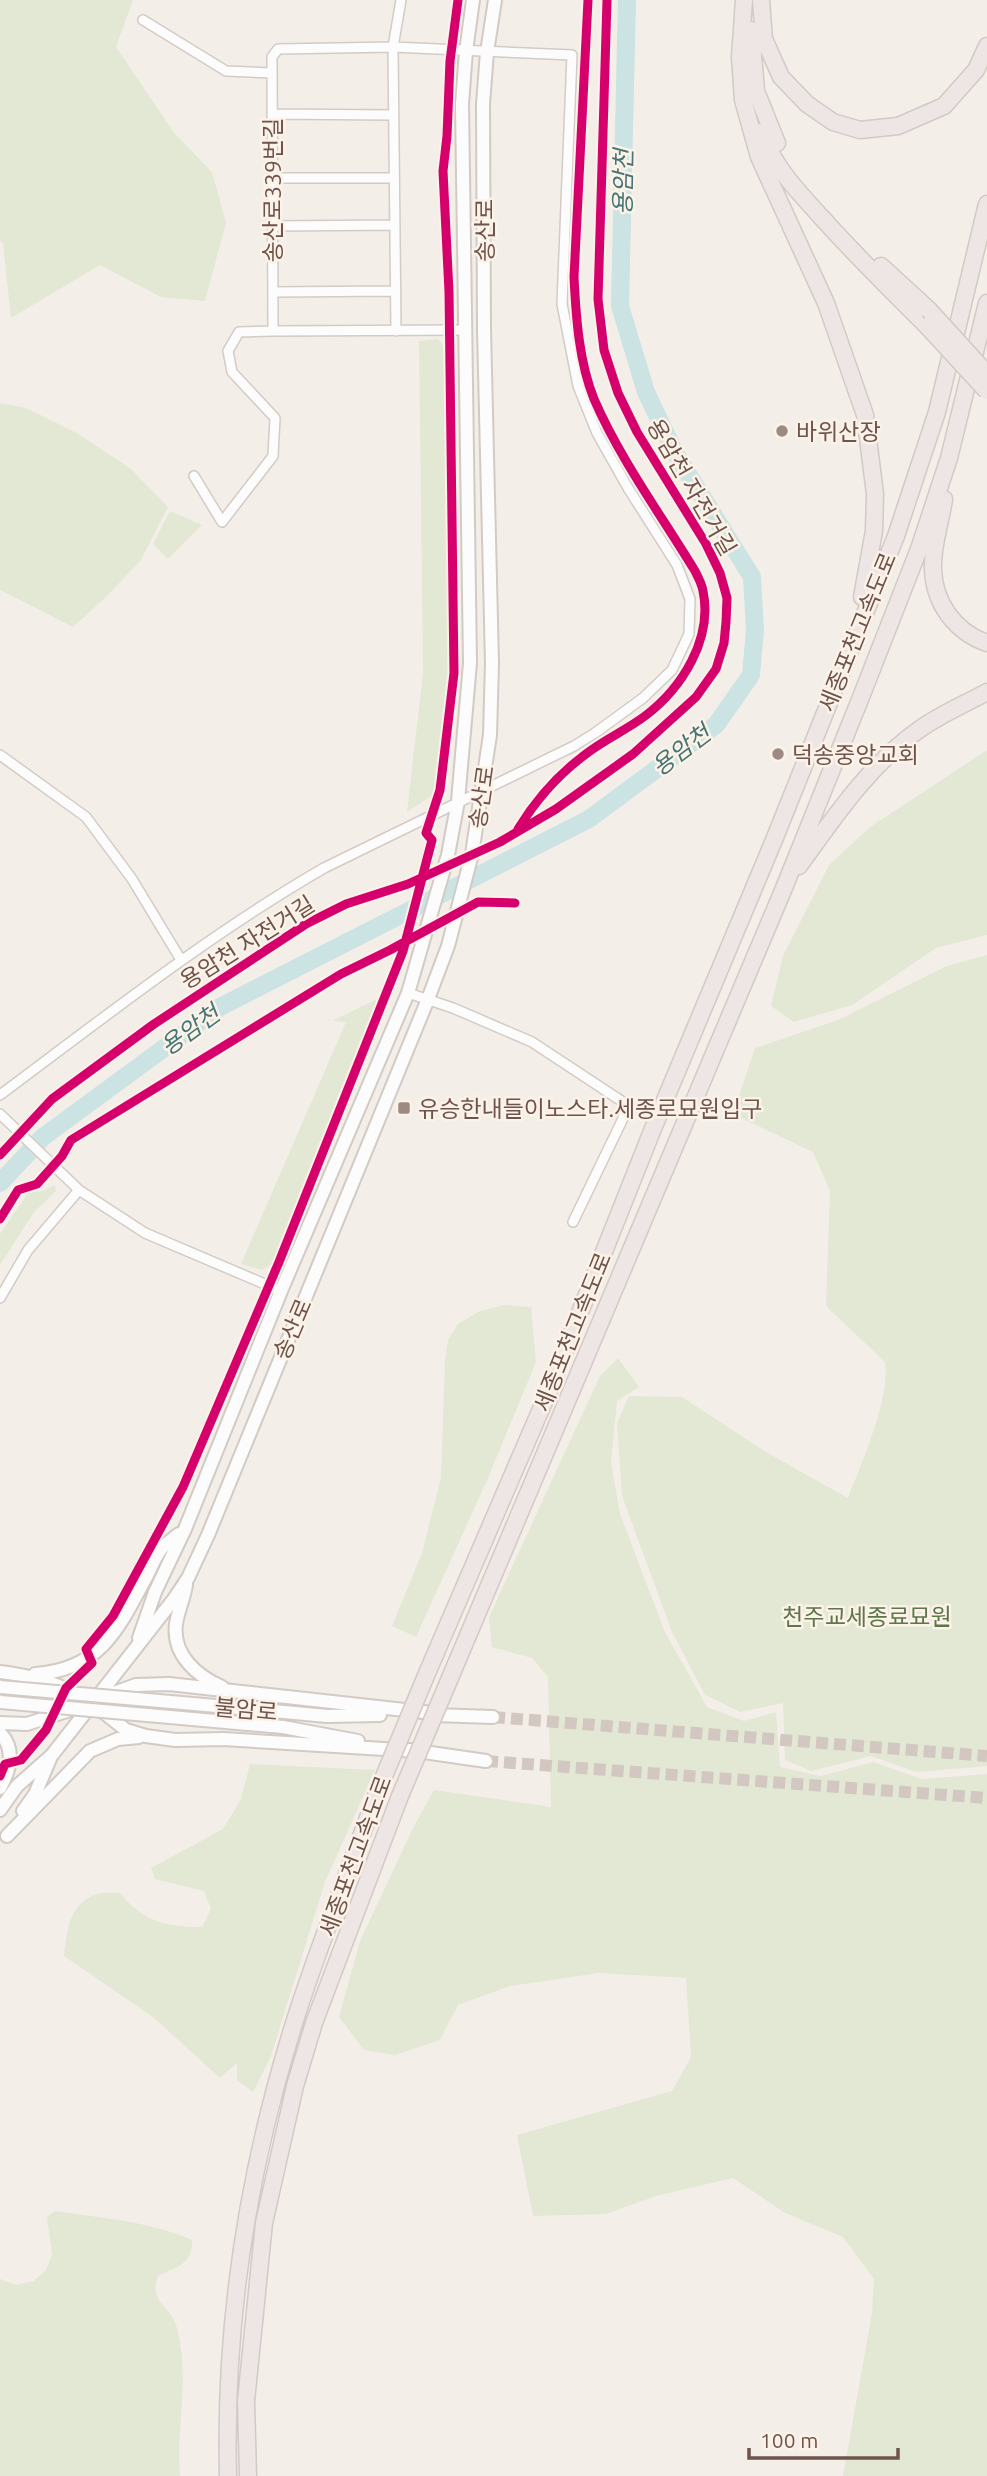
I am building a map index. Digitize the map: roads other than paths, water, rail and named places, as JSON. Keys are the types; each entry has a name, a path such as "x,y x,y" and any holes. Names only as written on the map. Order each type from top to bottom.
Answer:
{"highway":[{"path":"744,0 740,57 743,100 759,157 826,303 865,415 875,494 874,531 867,578 842,670"},
{"path":"754,0 750,36 756,91 773,137 794,173 928,318 987,391"},
{"path":"761,0 764,39 781,76 807,104 833,122 860,130 898,126 944,106 976,70 987,46"},
{"path":"740,57 750,103 766,147 788,181 835,233 987,373"},
{"name":"세종포천고속도로","path":"228,2476 227,2433 237,2287 268,2118 296,2017 377,1793 547,1395 896,536 937,412 987,204"},
{"name":"세종포천고속도로","path":"248,2476 246,2400 264,2223 295,2086 314,2023 400,1796 784,888 919,549 949,458 987,303"},
{"path":"949,458 934,553 934,586 952,620 971,636 987,643"},
{"path":"784,888 843,805 880,762 921,728 987,692"}],"street":[{"path":"396,331 393,47 401,0"},
{"name":"송산로","path":"135,1648 155,1592 184,1529 281,1291 408,993 448,855 458,802 470,663 462,104 473,0"},
{"name":"송산로","path":"0,1810 17,1786 52,1755 188,1578 428,999 447,946 472,854 490,735 492,663 484,329 483,104 495,0"},
{"path":"0,1095 181,960 287,889 324,868 574,746 642,698 672,670 689,635 690,599 677,565 597,433 578,386 562,304 572,55 393,47 278,49 272,57 272,73 226,71 143,20"},
{"name":"송산로339번길","path":"272,73 273,331"},
{"path":"272,114 393,115"},
{"path":"272,178 394,178"},
{"path":"273,226 395,225"},
{"path":"273,292 396,290"},
{"path":"194,476 222,522 273,456 275,418 232,372 228,351 239,332 465,330"},
{"path":"0,755 86,817 132,879 181,960"},
{"path":"408,993 453,1008 533,1042 629,1106 573,1222"},
{"path":"0,1114 79,1191 145,1233 281,1291"},
{"path":"0,1298 28,1250 79,1191"},
{"path":"2,1673 51,1673 71,1667 100,1650 123,1621 161,1549 184,1529"},
{"path":"188,1578 176,1625 179,1649 195,1673 236,1693"},
{"path":"23,1675 63,1687 93,1702 126,1730 146,1736 175,1740 223,1739 416,1751"},
{"path":"0,1723 27,1724 136,1685 169,1684 441,1714"},
{"name":"불암로","path":"0,1688 327,1716 441,1714 493,1717"},
{"name":"불암로","path":"0,1702 283,1727 486,1761"},
{"path":"0,1733 10,1753 8,1774 0,1788"},
{"path":"3,1841 90,1751 118,1739 146,1736"},
{"name":"송산로","path":"3,1841 35,1794 52,1755"}],"waterway":[{"name":"용암천","path":"0,1183 43,1137 220,1007 589,819 716,725 751,675 755,630 752,577 675,453 646,392 620,306 627,0"}],"tunnel":[{"path":"493,1717 987,1756"},
{"path":"486,1761 987,1798"}],"place":[{"name":"바위산장","path":"782,431"},
{"name":"덕송중앙교회","path":"778,754"},
{"name":"유승한내들이노스타.세종로묘원입구","path":"404,1108"}],"park label":[{"name":"천주교세종료묘원","path":"867,1616"}]}
